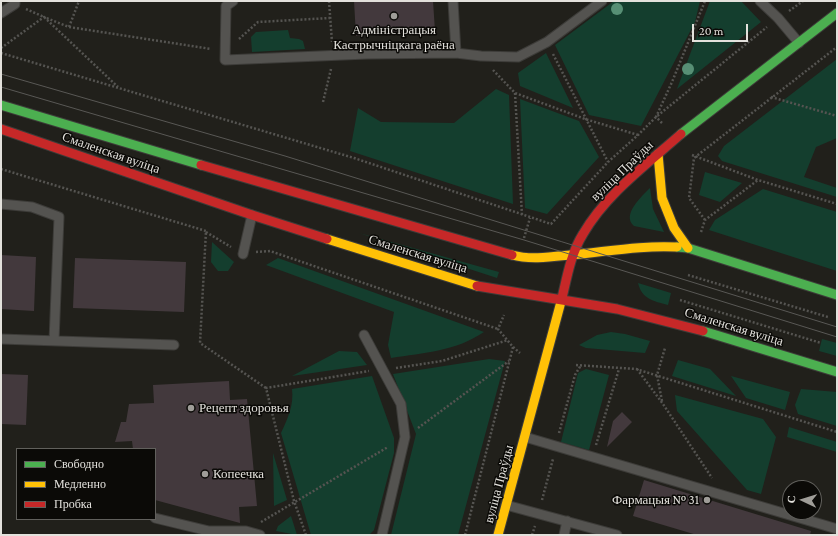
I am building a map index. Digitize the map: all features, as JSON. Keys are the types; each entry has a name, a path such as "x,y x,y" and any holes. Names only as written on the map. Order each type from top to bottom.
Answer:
{"main road":[{"name":"вуліца Праўды","path":"498,535 573,256 582,235 604,205 684,131 837,13"},
{"name":"Смаленская вуліца","path":"1,105 276,188 519,257 545,259 665,245 688,248 837,295"},
{"name":"Смаленская вуліца","path":"1,129 252,215 478,286 617,309 673,322 837,372"},
{"path":"658,154 662,198 674,228 688,248"}],"lane":[{"path":"233,1 226,6 226,60 367,54 456,53 481,56 518,57 547,42 602,1"},
{"path":"453,1 456,53"},
{"path":"760,1 778,18 800,43"},
{"path":"1,13 15,2"},
{"path":"1,204 32,207 58,217 54,341"},
{"path":"243,254 252,215"},
{"path":"364,335 401,404 406,437 382,535"},
{"path":"1,339 174,345"},
{"path":"525,437 837,529"},
{"path":"506,504 616,535"},
{"path":"156,518 209,531 246,531 260,535"},
{"path":"564,535 567,521"}],"path":[{"path":"69,27 79,1"},
{"path":"329,1 331,37"},
{"path":"656,117 705,1"},
{"path":"1,53 354,158 551,224 608,162 656,117 778,18 803,1"},
{"path":"15,2 44,18 69,27 226,52 258,22 330,18"},
{"path":"1,48 44,18"},
{"path":"44,18 118,88"},
{"path":"547,42 608,162"},
{"path":"705,220 689,198 693,156 837,47"},
{"path":"481,56 515,93 585,119 638,135"},
{"path":"323,102 330,75"},
{"path":"515,93 522,215"},
{"path":"771,98 837,116"},
{"path":"656,117 665,127"},
{"path":"693,156 758,180 837,204"},
{"path":"1,169 206,231 243,254 270,251 498,329 520,353"},
{"path":"700,234 705,220 758,180"},
{"path":"524,240 530,218"},
{"path":"206,231 200,343 266,388 294,501 306,535"},
{"path":"688,275 828,317"},
{"path":"680,300 821,343"},
{"path":"498,329 504,315"},
{"path":"266,388 442,361 508,340"},
{"path":"465,535 513,347"},
{"path":"663,404 657,375 665,348"},
{"path":"576,365 636,369 837,432"},
{"path":"592,457 619,369"},
{"path":"636,369 663,404 724,495"},
{"path":"246,531 294,501"}],"green space":[{"path":"614,1 700,1 695,22 641,126 589,115 555,45"},
{"path":"710,1 741,1 761,22 677,89"},
{"path":"288,30 290,38 303,41 305,49 252,52 251,37 256,32"},
{"path":"546,53 573,108 520,86 518,73"},
{"path":"837,59 837,138 816,147 804,177 837,188 837,197 722,161 718,156 724,146"},
{"path":"496,89 509,95 513,204 350,151 358,108 381,122 454,123"},
{"path":"520,99 579,121 599,157 547,214 525,208"},
{"path":"705,172 742,183 720,202 699,195"},
{"path":"650,188 653,209 664,232 634,226 631,222 631,211"},
{"path":"763,189 837,212 837,271 709,230 715,220"},
{"path":"359,233 499,272 497,278"},
{"path":"212,242 234,262 228,271 218,271 211,262"},
{"path":"278,258 484,332 451,347 428,353 391,358 388,345 394,312 266,265"},
{"path":"638,283 671,293 668,305 645,296 642,293"},
{"path":"611,332 650,341 645,353 586,348 579,345 597,335"},
{"path":"822,339 837,343 837,356 819,351"},
{"path":"339,351 357,352 367,365 292,376"},
{"path":"489,359 505,361 458,535 391,535 416,434 393,374"},
{"path":"678,360 710,369 736,396 672,376"},
{"path":"586,369 609,375 589,450 561,442 578,373"},
{"path":"372,376 394,438 394,453 374,530 369,535 311,535 281,433 291,406 292,389"},
{"path":"731,376 790,392 785,410 746,398"},
{"path":"801,389 837,392 837,426 798,414 795,405"},
{"path":"675,395 763,419 776,437 761,494 747,490 677,411"},
{"path":"789,427 837,442 837,452 787,437"},
{"path":"273,453 287,500 274,506"},
{"path":"291,516 297,535 276,531 278,526"}],"building":[{"name":"Адміністрацыя Кастрычніцкага раёна","path":"354,1 433,1 435,31 356,36"},
{"path":"1,255 36,257 34,311 1,309"},
{"path":"75,258 186,262 184,312 73,308"},
{"path":"1,374 28,375 26,425 1,424"},
{"name":"Копеечка","path":"229,381 230,400 247,399 257,506 239,507 240,523 156,500 156,448 133,448 132,441 115,442 121,422 126,422 129,404 154,403 153,385"},
{"path":"622,412 632,422 607,447 613,421"},
{"path":"644,480 811,531 810,535 697,535 633,516"}],"tram line":[{"path":"1,74 285,156 837,327"},
{"path":"1,87 524,240 837,337"}],"traffic: fast":[{"path":"681,134 837,13"},
{"path":"1,105 201,165"},
{"path":"677,247 688,248 837,295"},
{"path":"703,331 837,372"}],"traffic: slow":[{"path":"658,154 662,198 674,228 688,248"},
{"path":"327,239 477,286"},
{"path":"512,255 519,257 541,258 637,248 677,247"},
{"path":"498,535 562,298"}],"traffic: jam":[{"path":"1,129 252,215 327,239"},
{"path":"562,298 575,249 592,219 615,193 681,134"},
{"path":"201,165 512,255"},
{"path":"477,286 617,309 703,331"}],"place":[{"name":"Адміністрацыя Кастрычніцкага раёна","path":"394,16"},
{"name":"Рецепт здоровья","path":"191,408"},
{"name":"Копеечка","path":"205,474"},
{"name":"Фармацыя № 31","path":"707,500"}]}
